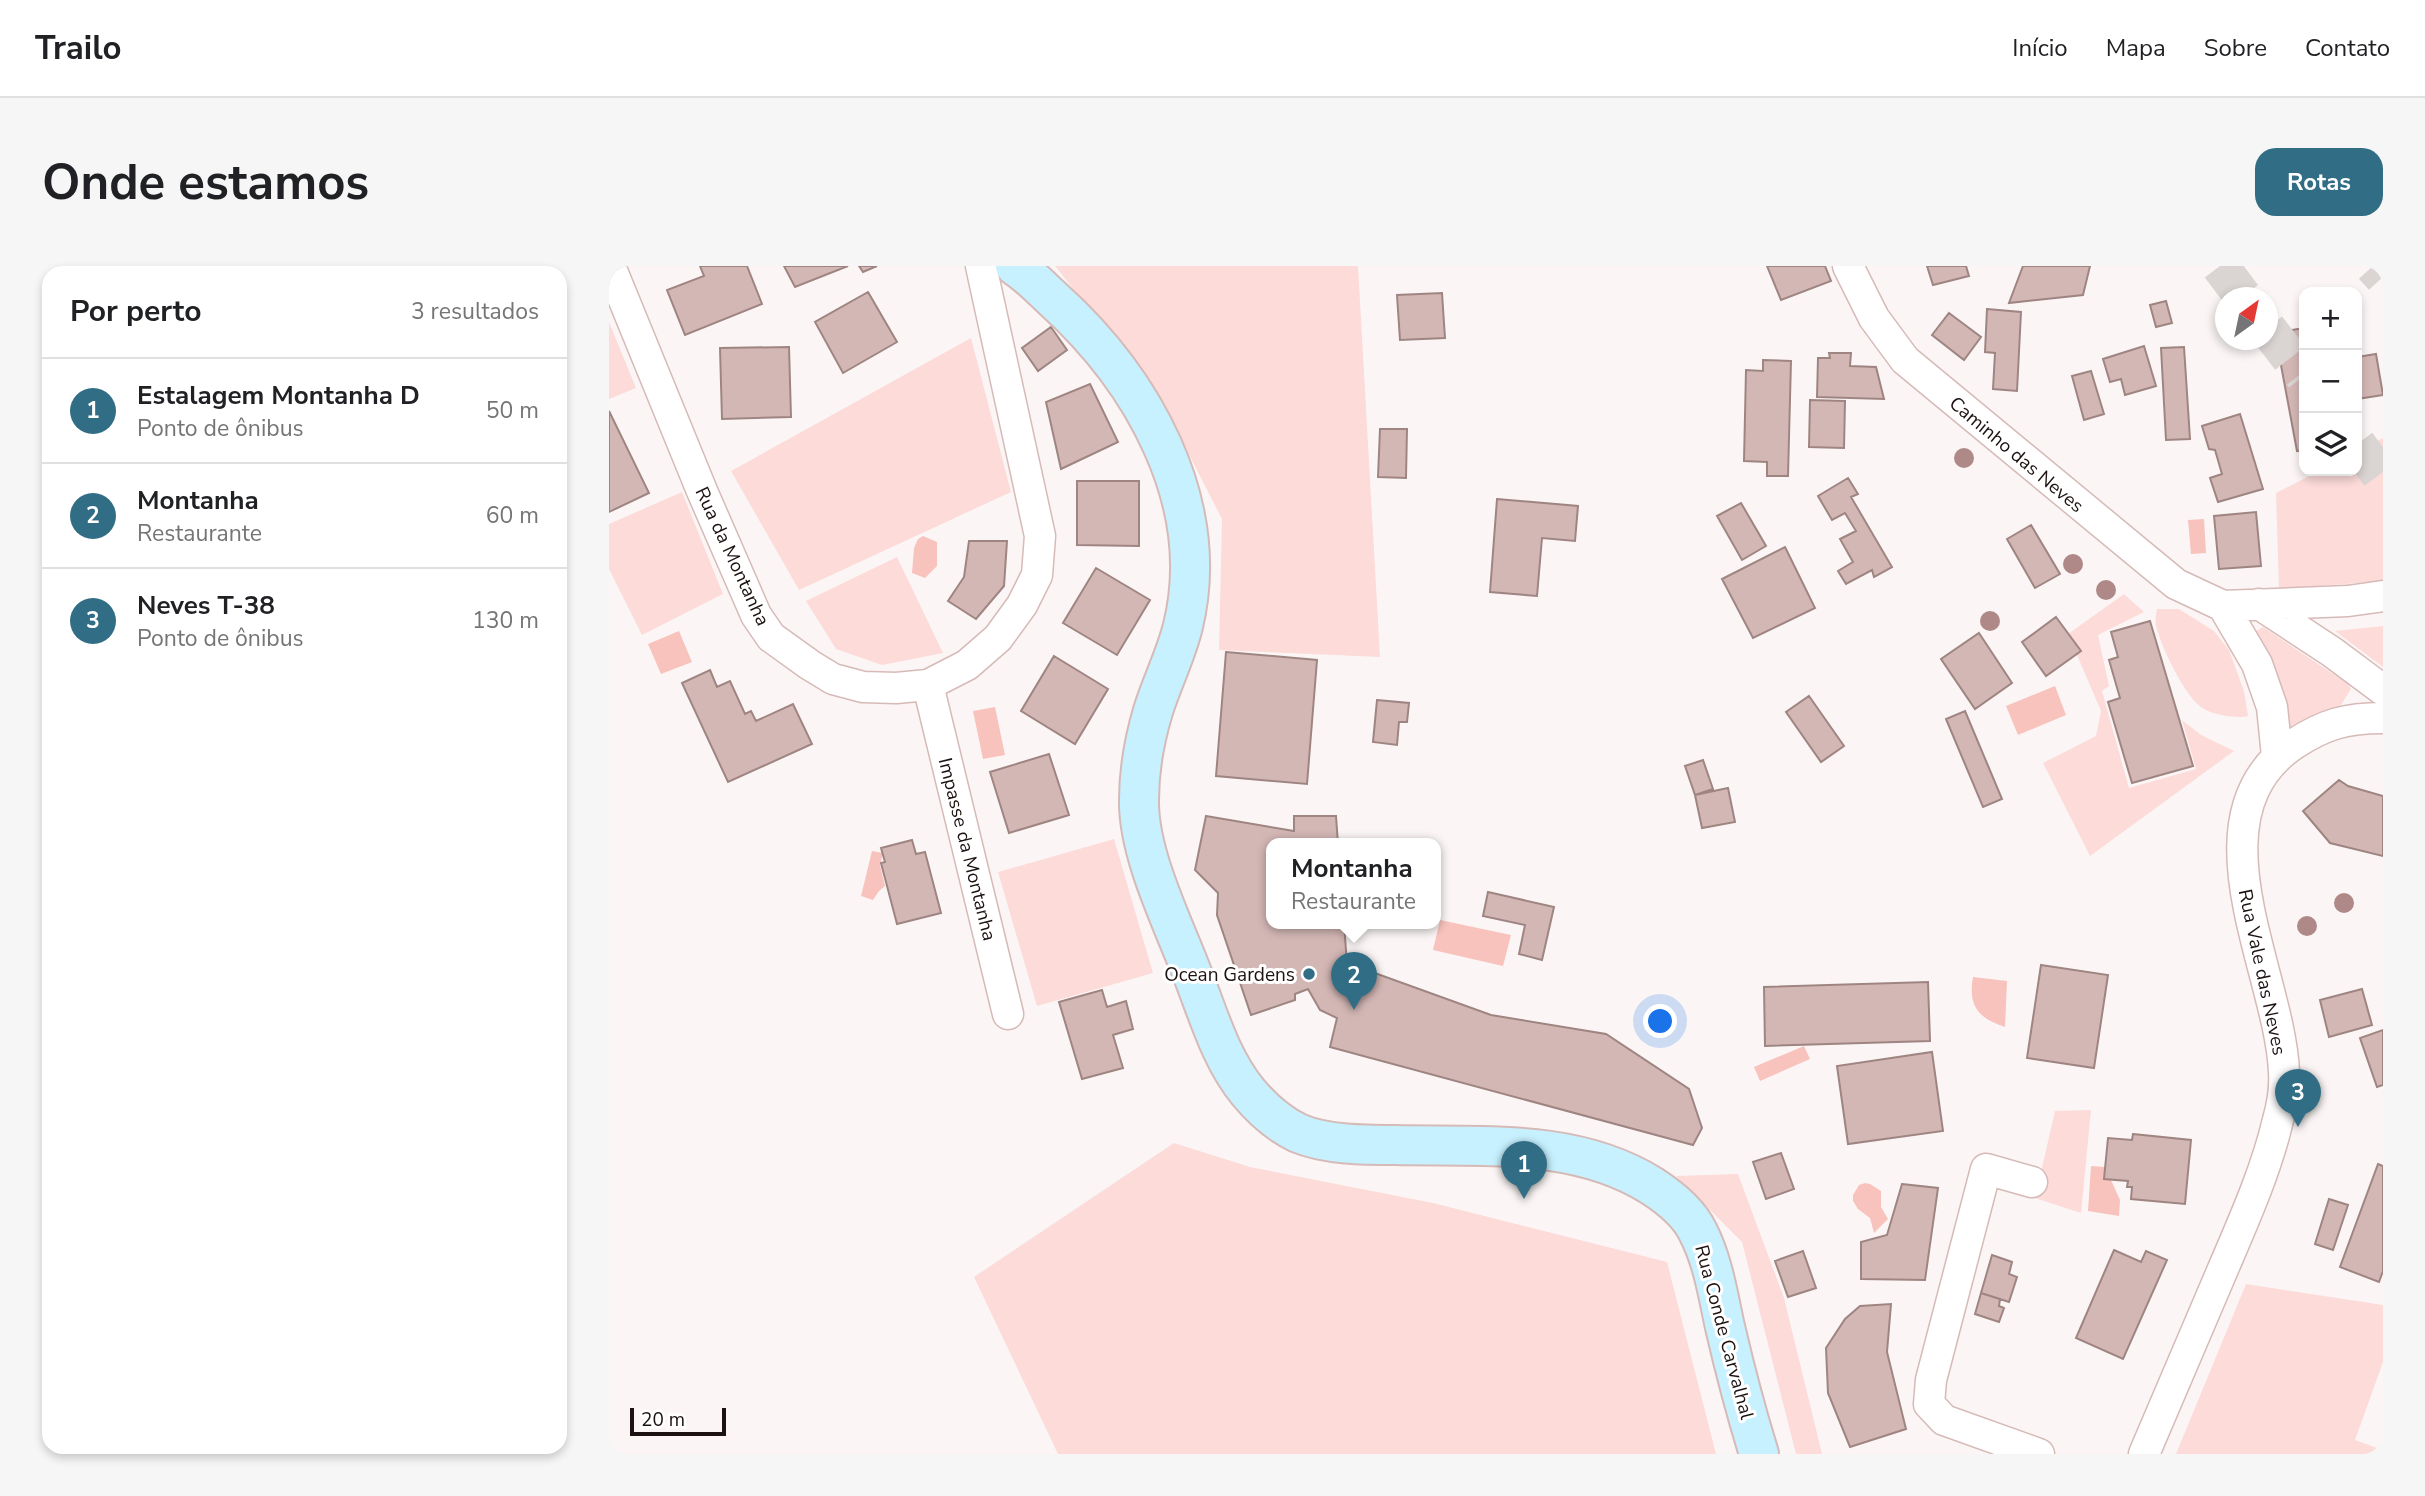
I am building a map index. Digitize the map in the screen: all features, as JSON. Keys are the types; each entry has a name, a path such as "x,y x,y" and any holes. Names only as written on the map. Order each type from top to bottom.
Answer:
{"main road":[{"name":"Rua Conde Carvalhal","path":"1015,266 1074,318 1118,369 1168,456 1177,484 1189,530 1192,570 1183,628 1153,713 1139,801 1143,837 1157,884 1224,1056 1245,1088 1272,1118 1301,1134 1352,1144 1514,1147 1581,1157 1635,1176 1669,1197 1697,1229 1711,1265 1740,1392 1759,1454"}],"street":[{"name":"Rua da Montanha","path":"610,266 756,615 771,637 833,679 863,687 897,688 928,685 967,665 998,638 1022,605 1037,575 1040,536 981,266"},
{"name":"Caminho das Neves","path":"1847,266 1874,318 1905,360 2176,584 2223,606 2348,601 2383,596"},
{"path":"2259,604 2332,652 2383,690"},
{"path":"2223,606 2257,664 2272,707 2277,756"},
{"name":"Impasse da Montanha","path":"928,685 1008,1014"},
{"name":"Rua Vale das Neves","path":"2144,1454 2258,1186 2279,1118 2284,1073 2276,1017 2245,888 2241,853 2247,807 2259,781 2277,756 2316,729 2356,718 2383,718"},
{"path":"2032,1182 1986,1169 1931,1380 1929,1404 1944,1420 2039,1454"}],"shaded area":[{"path":"1055,266 1358,266 1380,657 1219,650 1222,519 1160,398"},
{"path":"609,322 636,388 609,399"},
{"path":"971,338 1011,492 799,590 731,471"},
{"path":"2383,438 2383,581 2279,589 2276,493 2309,476 2362,476 2362,448"},
{"path":"682,492 723,594 642,635 609,569 609,524"},
{"path":"2204,519 2206,553 2191,554 2188,520"},
{"path":"923,536 937,542 937,566 925,578 912,573 914,548 918,539"},
{"path":"897,557 943,653 882,665 836,649 806,601"},
{"path":"2124,594 2144,612 2098,635 2109,686 2102,691 2129,788 2196,769 2182,720 2201,735 2234,751 2090,856 2043,763 2096,736 2101,711 2068,634"},
{"path":"2157,609 2179,609 2214,631 2229,650 2244,691 2248,716 2218,714 2206,710 2194,701 2174,670 2163,645 2156,626"},
{"path":"2383,626 2383,667 2335,631"},
{"path":"2263,627 2348,684 2351,689 2341,705 2289,727 2254,632"},
{"path":"679,631 692,662 661,674 648,644"},
{"path":"2055,686 2066,715 2018,735 2006,706"},
{"path":"995,707 1005,755 983,759 973,711"},
{"path":"1114,839 1153,973 1037,1006 998,872"},
{"path":"872,851 883,853 880,865 885,886 873,900 861,896"},
{"path":"1441,920 1511,935 1503,966 1433,950 1438,929 1441,929"},
{"path":"1973,977 2007,981 2005,1027 1977,1010 1972,996"},
{"path":"1804,1046 1810,1059 1760,1081 1754,1067"},
{"path":"2091,1110 2081,1213 2035,1198 2055,1111"},
{"path":"1174,1143 1250,1167 1433,1203 1667,1262 1716,1454 1058,1454 974,1277"},
{"path":"2091,1166 2105,1167 2104,1178 2111,1180 2120,1200 2119,1216 2088,1211"},
{"path":"1738,1174 1784,1298 1822,1454 1796,1454 1742,1242 1676,1176"},
{"path":"1865,1183 1881,1191 1881,1207 1888,1219 1874,1233 1870,1218 1858,1209 1853,1201 1853,1195 1859,1185"},
{"path":"2246,1284 2383,1305 2383,1362 2355,1440 2383,1450 2383,1454 2176,1454"}],"building":[{"path":"700,266 747,266 762,304 685,335 667,290 704,276"},
{"path":"784,266 848,266 795,287"},
{"path":"859,266 877,266 863,272"},
{"path":"1767,266 1825,266 1831,281 1781,300"},
{"path":"1927,266 1966,266 1969,276 1933,285"},
{"path":"2023,266 2090,266 2083,295 2009,303"},
{"path":"868,292 897,342 843,373 815,322"},
{"path":"1442,293 1445,338 1400,340 1397,295"},
{"path":"2166,301 2172,323 2156,327 2150,305"},
{"path":"1987,309 2021,312 2017,391 1993,389 1995,353 1985,352"},
{"path":"1949,313 1981,337 1964,360 1932,335"},
{"path":"1051,327 1067,350 1038,371 1022,348"},
{"path":"2299,329 2299,451 2278,349 2278,332"},
{"path":"2144,346 2156,386 2125,395 2121,379 2110,382 2103,359"},
{"path":"789,347 791,417 722,419 720,348"},
{"path":"2184,347 2190,439 2166,440 2161,348"},
{"path":"1829,353 1851,353 1850,366 1876,367 1884,399 1817,397 1818,358 1830,358"},
{"path":"2376,354 2383,395 2362,398 2362,356"},
{"path":"1763,360 1791,361 1788,476 1767,476 1767,462 1744,461 1746,370 1763,371"},
{"path":"2091,371 2104,414 2084,420 2072,376"},
{"path":"1090,384 1118,442 1061,469 1046,402"},
{"path":"1810,400 1845,401 1844,448 1809,447"},
{"path":"609,411 649,493 609,512"},
{"path":"2240,414 2263,489 2218,502 2210,478 2222,474 2215,450 2209,449 2202,426"},
{"path":"1380,429 1407,429 1406,478 1378,477"},
{"path":"1848,478 1858,494 1851,497 1892,567 1874,577 1872,570 1846,584 1838,571 1853,562 1840,539 1856,531 1845,513 1832,520 1818,496"},
{"path":"1077,481 1139,481 1139,546 1077,545"},
{"path":"1497,499 1578,506 1575,541 1542,538 1537,596 1490,592"},
{"path":"1741,503 1766,546 1742,560 1717,516"},
{"path":"2256,512 2261,566 2219,569 2214,516"},
{"path":"2031,525 2060,574 2035,588 2007,539"},
{"path":"969,541 1007,541 1004,586 976,619 948,601 964,577"},
{"path":"1785,547 1815,608 1753,638 1722,579"},
{"path":"1096,568 1150,600 1117,655 1063,623"},
{"path":"2056,617 2081,651 2046,676 2022,642"},
{"path":"2150,621 2193,766 2132,783 2108,702 2120,698 2109,660 2118,657 2111,632"},
{"path":"1979,633 2012,683 1975,709 1941,659"},
{"path":"1226,652 1317,660 1307,784 1216,776"},
{"path":"1054,656 1108,689 1075,744 1021,711"},
{"path":"710,670 717,687 730,681 745,714 751,711 756,721 793,704 812,744 728,782 682,683"},
{"path":"1809,696 1844,746 1821,762 1786,712"},
{"path":"1377,700 1409,703 1407,722 1399,722 1397,745 1373,742"},
{"path":"1965,711 2002,799 1983,807 1946,719"},
{"path":"1049,754 1069,815 1009,833 990,772"},
{"path":"1703,760 1713,789 1695,795 1685,766"},
{"path":"2339,780 2348,786 2383,796 2383,856 2330,843 2303,811"},
{"path":"1728,788 1735,822 1702,828 1695,795"},
{"name":"Ocean Gardens","path":"1206,816 1294,831 1294,816 1336,816 1338,838 1266,838 1266,929 1344,929 1347,963 1491,1015 1606,1034 1689,1089 1702,1128 1693,1145 1330,1047 1337,1018 1320,1010 1308,989 1295,994 1295,1000 1251,1015 1217,915 1218,893 1195,870"},
{"path":"912,840 916,854 925,852 941,913 897,924 881,863 885,862 881,848"},
{"path":"1488,892 1554,907 1542,960 1519,954 1525,925 1483,916"},
{"path":"2041,965 2108,975 2094,1068 2027,1058"},
{"path":"1928,982 1930,1041 1765,1046 1764,987"},
{"path":"2362,989 2372,1025 2329,1037 2320,1000"},
{"path":"1102,990 1107,1007 1126,1001 1133,1029 1113,1035 1123,1068 1082,1079 1059,1002"},
{"path":"2383,1030 2383,1085 2377,1087 2360,1038"},
{"path":"1932,1052 1943,1131 1848,1144 1837,1066"},
{"path":"2133,1134 2191,1140 2185,1204 2131,1199 2132,1187 2127,1187 2128,1181 2104,1179 2108,1138 2132,1140"},
{"path":"1781,1153 1794,1189 1766,1199 1753,1162"},
{"path":"2378,1164 2383,1166 2383,1271 2379,1282 2340,1267"},
{"path":"2378,1164 2383,1166 2383,1271 2379,1282 2340,1267"},
{"path":"1902,1184 1938,1188 1925,1280 1861,1279 1861,1242 1887,1235"},
{"path":"2329,1199 2348,1205 2333,1250 2315,1244"},
{"path":"2114,1250 2141,1262 2146,1251 2167,1260 2123,1359 2076,1338"},
{"path":"1803,1251 1816,1288 1788,1297 1775,1261"},
{"path":"1992,1255 2012,1262 2009,1274 2017,1277 2009,1302 1981,1293"},
{"path":"1981,1293 2000,1299 1999,1306 2004,1308 1999,1322 1975,1314"},
{"path":"1891,1304 1887,1352 1906,1429 1850,1447 1828,1393 1826,1348 1845,1319 1860,1306"}],"tunnel":[{"path":"2220,266 2236,287"},
{"path":"2373,266 2383,277"},
{"path":"2278,342 2299,370"},
{"path":"2362,451 2383,479"}],"place":[{"name":"Ocean Gardens","path":"1309,974"},
{"name":"Montanha","path":"1354,1010"},
{"name":"Neves T-38","path":"2298,1127"},
{"name":"Estalagem Montanha D","path":"1524,1199"}]}
